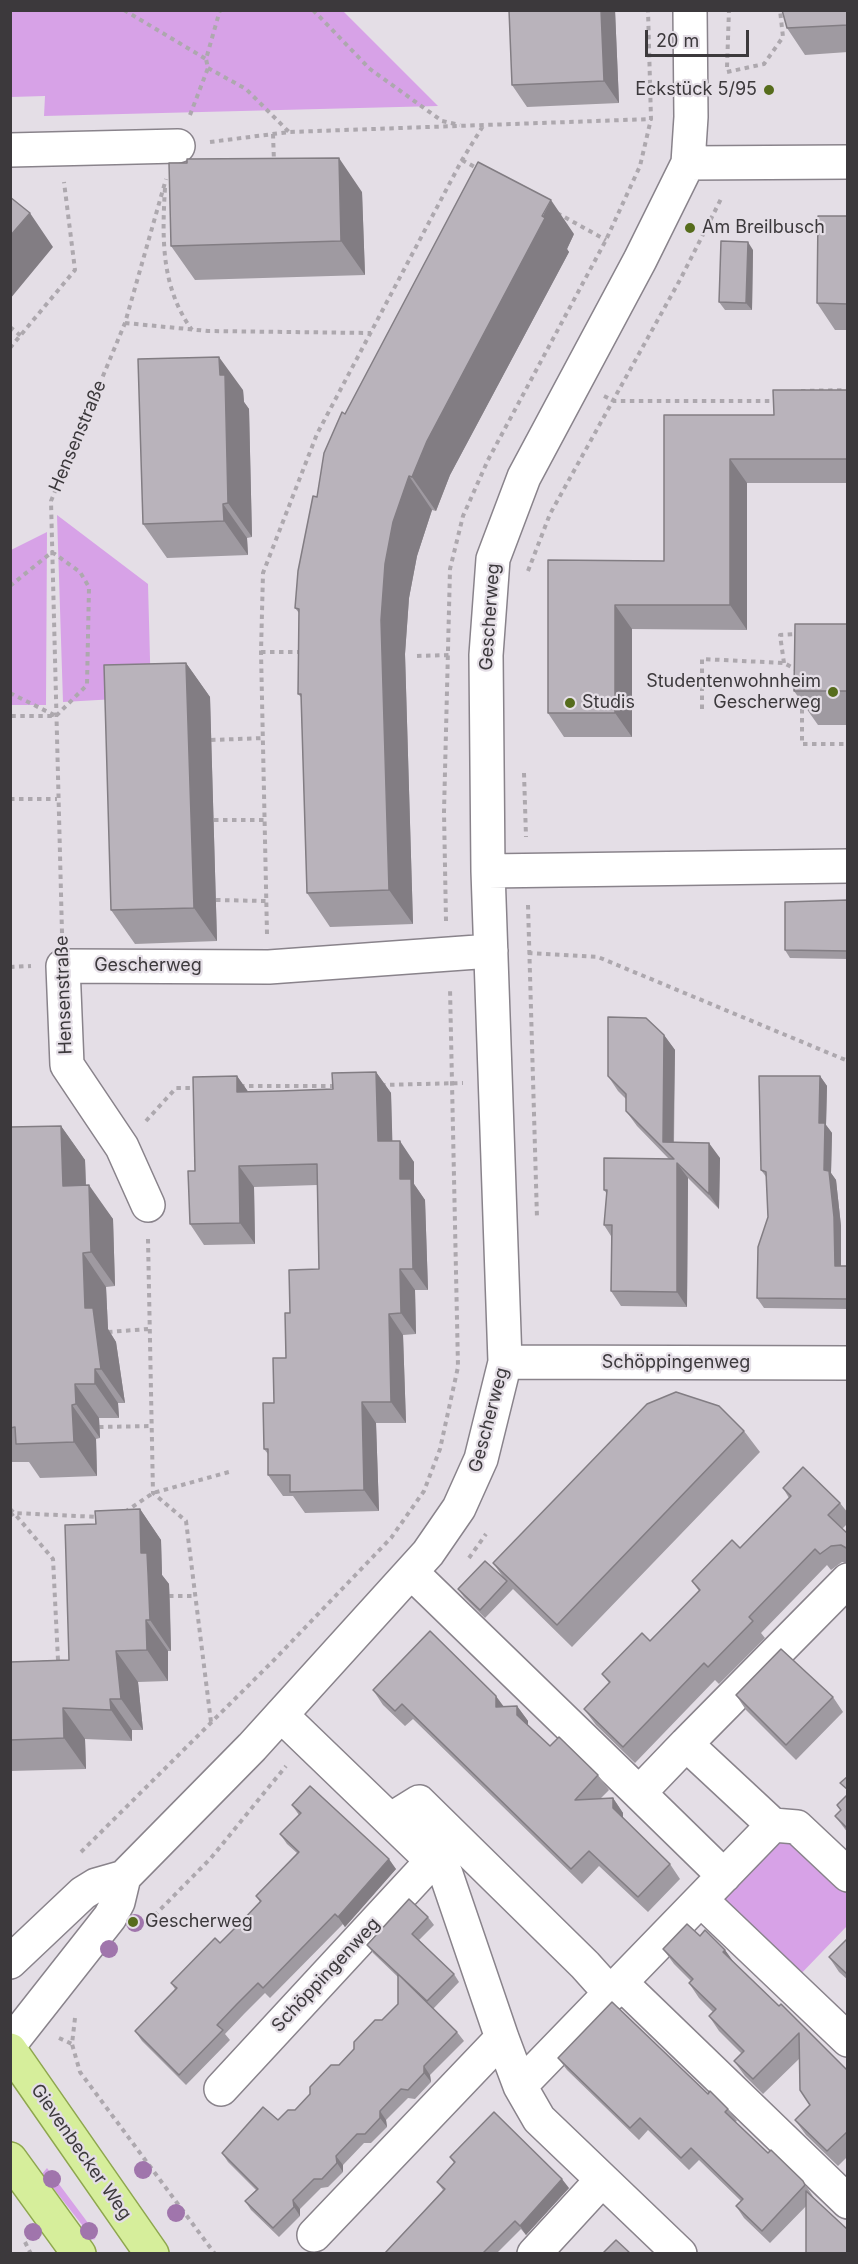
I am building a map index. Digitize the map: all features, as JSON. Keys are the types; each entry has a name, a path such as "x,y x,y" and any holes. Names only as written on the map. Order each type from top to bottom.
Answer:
{"main road":[{"name":"Gievenbecker Weg","path":"10,2050 152,2253"},
{"path":"10,2159 79,2253"}],"street":[{"name":"Gescherweg","path":"10,1962 83,1893 96,1885 124,1877 281,1715 411,1572 448,1526 471,1485 490,1426 505,1362 505,1303 494,1083 488,871 486,655 493,559 524,477 640,260 688,163 691,117 690,10"},
{"path":"10,150 60,149 124,156 178,146"},
{"path":"688,163 848,162"},
{"path":"488,871 848,866"},
{"name":"Gescherweg","path":"63,966 269,967 491,951"},
{"name":"Hensenstraße","path":"63,966 66,1065 122,1147 148,1205"},
{"name":"Schöppingenweg","path":"505,1362 848,1363"},
{"path":"411,1572 724,1876"},
{"path":"639,1793 848,1580"},
{"path":"281,1715 446,1874 520,2086 538,2119 680,2253"},
{"path":"686,1744 773,1825 797,1827 848,1875"},
{"path":"390,1820 419,1802 577,1957 616,1988 848,2202"},
{"path":"520,2086 773,1825"},
{"name":"Schöppingenweg","path":"221,2089 432,1861"},
{"name":"Gescherweg","path":"10,2044 110,1917 118,1902 124,1877"},
{"path":"701,1900 848,2040"},
{"path":"314,2235 502,2038"},
{"path":"534,2253 602,2180"}],"path":[{"path":"124,10 206,59"},
{"path":"192,330 180,313 168,283 162,235 166,180 208,68 206,59 220,10"},
{"path":"313,10 353,54 378,76 442,121 467,127"},
{"path":"640,166 651,119 648,10"},
{"path":"729,10 727,72 764,64 783,37 780,10"},
{"path":"208,68 246,89 289,132"},
{"path":"178,146 289,132 691,117"},
{"path":"269,967 261,652 263,573 317,434 462,160 483,126"},
{"path":"264,166 274,166 273,134"},
{"path":"10,348 75,270 60,149"},
{"path":"462,160 483,171"},
{"name":"Gescherweg","path":"526,576 550,514 635,364 722,198 721,162"},
{"name":"Hensenstraße","path":"63,966 51,501 125,323 166,180"},
{"path":"555,212 606,240"},
{"path":"125,323 192,330 371,333"},
{"path":"10,327 21,336"},
{"path":"574,381 614,401 783,401"},
{"path":"797,393 804,390 848,390"},
{"path":"10,585 52,552 80,572 89,587 87,685 56,716 10,716"},
{"path":"784,663 780,635 803,633"},
{"path":"261,652 311,651"},
{"path":"702,709 702,659 784,663 799,672 802,678"},
{"path":"802,689 802,744 848,744"},
{"path":"10,693 56,716"},
{"path":"212,740 264,738"},
{"path":"524,765 534,1105"},
{"path":"10,800 57,799"},
{"path":"214,820 264,820"},
{"path":"216,900 266,901"},
{"path":"491,951 598,957 848,1061"},
{"path":"77,1856 211,1723 391,1538 424,1491 440,1449 458,1367 452,1083"},
{"path":"374,1085 494,1083"},
{"path":"258,1085 258,1095"},
{"path":"235,1086 342,1086"},
{"path":"122,1147 176,1088 200,1088"},
{"path":"148,1205 148,1329 153,1493 186,1521 211,1723"},
{"path":"108,1332 148,1329"},
{"path":"99,1427 151,1426"},
{"path":"117,1517 153,1493 229,1472"},
{"path":"12,1512 105,1517"},
{"path":"12,1512 53,1559 58,1660 67,1668"},
{"path":"169,1596 194,1596"},
{"path":"53,1665 58,1660"},
{"path":"72,2044 75,2061 85,2080 214,2253"}],"shaded area":[{"path":"10,11 343,11 438,106 44,116 45,96 11,97"},
{"path":"57,515 148,584 151,697 63,702"},
{"path":"47,532 46,705 11,705 11,550"},
{"path":"788,1835 847,1893 847,1926 795,1980 714,1900 777,1836"},
{"path":"47,2168 97,2235 94,2240 42,2174"}],"building":[{"path":"509,10 601,10 604,81 512,85"},
{"path":"782,10 848,10 848,25 787,28"},
{"path":"339,158 341,241 171,246 169,163 187,163 187,159"},
{"path":"478,162 551,200 542,216 545,218 427,441 412,477 409,476 393,522 385,564 381,620 389,890 307,893 301,694 298,694 299,609 295,608 298,571 313,496 317,497 324,453 342,412 345,414"},
{"path":"10,197 30,213 10,236"},
{"path":"818,216 848,216 848,304 817,303"},
{"path":"721,241 748,242 746,303 719,302"},
{"path":"219,357 220,375 225,375 228,503 223,504 224,521 143,524 138,359"},
{"path":"773,390 848,390 848,459 730,459 730,605 615,605 615,713 548,713 548,560 664,561 664,415 774,415"},
{"path":"795,624 848,624 848,691 794,691"},
{"path":"186,663 194,908 111,910 104,665"},
{"path":"848,900 848,951 785,950 785,902"},
{"path":"608,1017 646,1018 664,1035 663,1142 709,1143 709,1194 677,1163 677,1292 611,1291 612,1225 604,1225 607,1190 604,1190 604,1158 674,1159 626,1111 626,1094 608,1076"},
{"path":"376,1072 378,1141 400,1141 400,1179 411,1179 413,1269 400,1269 401,1313 389,1314 391,1402 362,1402 364,1490 290,1492 290,1475 268,1475 268,1449 264,1449 263,1403 274,1403 273,1358 286,1358 285,1313 290,1313 289,1270 319,1269 317,1164 239,1166 240,1223 190,1224 188,1171 195,1171 193,1077 237,1076 237,1092 280,1091 333,1089 332,1073"},
{"path":"759,1076 820,1076 819,1123 825,1123 824,1170 829,1171 834,1217 835,1266 848,1266 848,1299 757,1298 758,1247 768,1217 766,1172 761,1170"},
{"path":"61,1126 63,1186 89,1185 91,1252 83,1253 85,1308 93,1308 101,1369 95,1369 95,1384 75,1384 76,1404 72,1405 74,1442 16,1444 15,1427 10,1428 10,1127"},
{"path":"676,1392 719,1406 744,1431 557,1625 493,1563 647,1404"},
{"path":"803,1467 840,1503 828,1515 848,1534 848,1549 841,1545 831,1546 820,1554 815,1549 749,1617 753,1621 708,1667 704,1663 623,1747 584,1709 610,1682 602,1674 642,1633 650,1641 700,1590 692,1581 732,1540 740,1548 791,1496 783,1488"},
{"path":"140,1509 141,1553 147,1553 150,1620 146,1620 147,1650 116,1651 121,1699 110,1699 111,1710 63,1708 64,1738 10,1740 10,1662 69,1660 65,1525 96,1524 95,1511"},
{"path":"485,1561 507,1581 480,1610 458,1589"},
{"path":"430,1631 496,1696 496,1707 517,1706 517,1715 550,1746 559,1737 598,1775 575,1800 613,1798 613,1808 670,1864 638,1897 589,1851 571,1869 402,1704 395,1711 373,1690"},
{"path":"781,1649 833,1697 786,1745 736,1695"},
{"path":"848,1776 848,1790 840,1783"},
{"path":"310,1786 389,1859 338,1917 335,1914 263,1988 258,1983 237,2004 217,2025 223,2030 179,2075 135,2031 177,1988 171,1983 215,1938 220,1943 241,1922 261,1901 256,1896 299,1852 280,1834 301,1813 292,1805"},
{"path":"848,1794 848,1829 835,1816 841,1810 837,1805"},
{"path":"409,1899 428,1917 412,1934 454,1974 427,2001 367,1945"},
{"path":"687,1924 700,1936 705,1930 725,1950 723,1952 779,2006 781,2004 848,2071 848,2131 827,2151 795,2120 810,2105 800,2090 799,2033 753,2079 734,2061 744,2051 709,2016 716,2009 689,1983 693,1979 663,1949"},
{"path":"848,1938 848,1975 829,1957"},
{"path":"398,1974 457,2032 424,2066 424,2073 408,2090 401,2089 380,2111 380,2118 365,2134 357,2134 336,2156 337,2163 322,2179 314,2179 293,2200 294,2207 273,2228 245,2201 258,2189 222,2153 263,2107 278,2120 288,2110 295,2110 310,2094 310,2087 331,2065 339,2065 354,2049 354,2042 375,2020 382,2020 398,2004"},
{"path":"612,2002 708,2094 710,2091 728,2109 725,2112 768,2153 771,2150 803,2181 805,2185 762,2231 736,2206 743,2199 691,2148 681,2158 640,2118 630,2128 558,2058"},
{"path":"494,2112 562,2179 520,2226 515,2221 483,2253 385,2253 445,2189 437,2182 455,2162 450,2157"},
{"path":"806,2191 848,2230 848,2253 806,2253"},
{"path":"616,2240 630,2253 603,2253"}],"place":[{"name":"Eckstück 5/95","path":"769,90"},
{"name":"Am Breilbusch","path":"690,228"},
{"name":"Studentenwohnheim Gescherweg","path":"833,692"},
{"name":"Studis","path":"570,703"},
{"name":"Gescherweg","path":"133,1922"}]}
